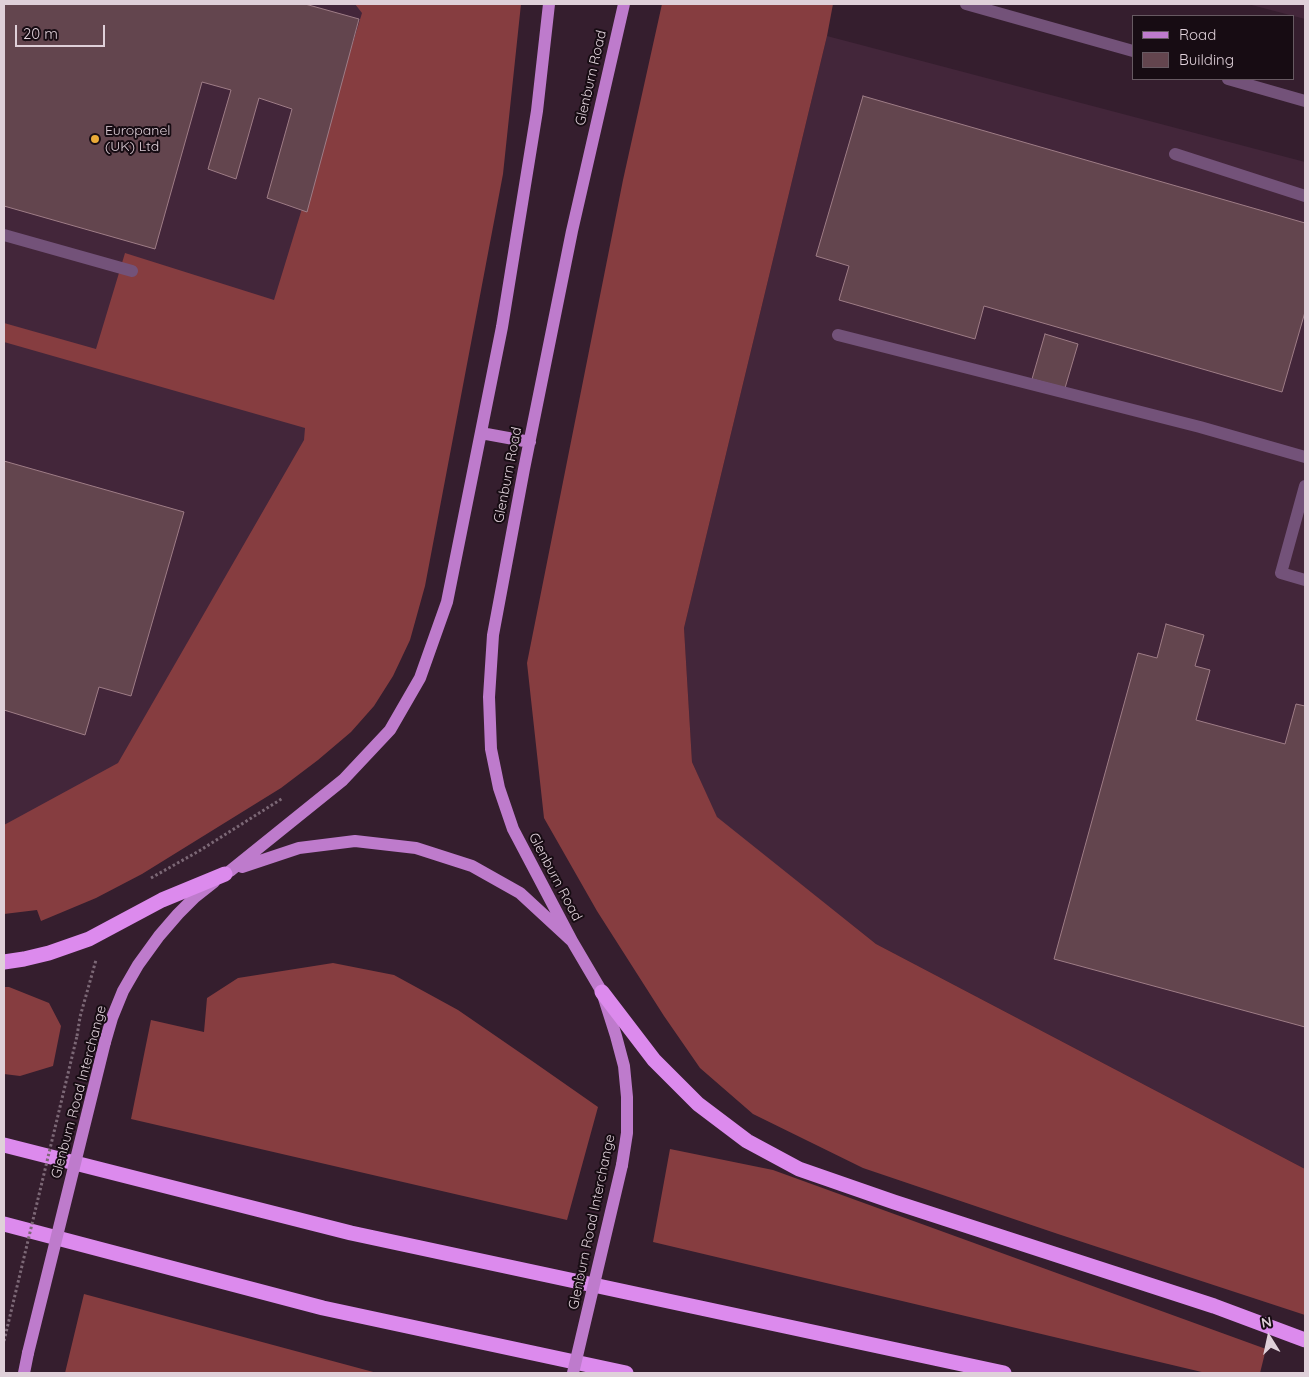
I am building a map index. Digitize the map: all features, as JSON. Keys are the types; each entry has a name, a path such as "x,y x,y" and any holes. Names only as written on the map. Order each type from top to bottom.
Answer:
{"highway":[{"path":"4,962 24,960 89,939 162,900 228,872"},
{"path":"602,992 654,1060 698,1104 747,1142 799,1169 894,1202 1214,1306 1305,1340"},
{"path":"4,1145 351,1233 1004,1373"},
{"path":"4,1224 323,1308 626,1373"}],"main road":[{"path":"228,872 343,780 390,730 420,678 447,602 502,327 537,111 549,4"},
{"name":"Glenburn Road","path":"572,941 513,829 499,788 491,750 488,697 493,635 530,442 572,231 624,4"},
{"path":"481,433 530,442"},
{"name":"Glenburn Road Interchange","path":"24,1373 105,1042 123,991 138,965 178,914 228,872 299,848 355,841 416,848 472,866 520,893 572,941 602,992 622,1059 628,1097 627,1133 622,1165 573,1373"}],"street":[{"path":"966,4 1132,51"},
{"path":"1232,80 1305,101"},
{"path":"1175,154 1305,196"},
{"path":"4,235 132,271"},
{"path":"838,335 1200,427 1305,457"},
{"path":"1305,486 1280,573 1305,580"}],"path":[{"path":"148,879 200,851 290,793"},
{"path":"4,1341 80,1017 96,958"}],"shaded area":[{"path":"4,4 429,4 308,440 121,766 4,830"},
{"path":"355,4 521,4 503,174 425,586 410,640 393,676 374,706 351,732 281,788 142,874 96,898 41,921 37,910 4,914 4,825 118,763 304,440 305,428 4,342 4,323 96,349 125,253 274,300 362,13"},
{"path":"662,4 833,4 827,36 684,628 692,762 717,817 876,944 1305,1169 1305,1315 863,1168 753,1114 700,1068 664,1016 597,911 544,818 527,663 623,180"},
{"path":"1248,4 1305,4 1305,19"},
{"path":"827,36 1305,162 1305,1169 876,944 717,818 692,762 684,628"},
{"path":"333,963 394,975 458,1010 598,1107 567,1220 131,1119 151,1020 204,1032 207,998 238,978"},
{"path":"4,987 9,987 49,1003 61,1026 53,1066 20,1076 4,1074"},
{"path":"670,1149 773,1170 1266,1349 1260,1373 1206,1373 653,1242"},
{"path":"84,1294 377,1373 65,1373"}],"building":[{"name":"Europanel (UK) Ltd","path":"4,4 305,4 359,19 307,212 267,198 292,109 259,98 236,179 208,169 231,90 202,82 155,249 4,206"},
{"path":"863,96 1305,223 1305,312 1282,392 984,306 975,339 839,300 849,266 816,256"},
{"path":"1045,334 1078,344 1065,388 1032,379"},
{"path":"4,461 184,512 131,696 99,687 85,735 4,710"},
{"path":"1166,624 1204,635 1195,666 1210,670 1196,720 1285,744 1296,704 1305,706 1305,1027 1054,959 1138,653 1157,658"}],"place":[{"name":"Europanel (UK) Ltd","path":"95,139"}]}
